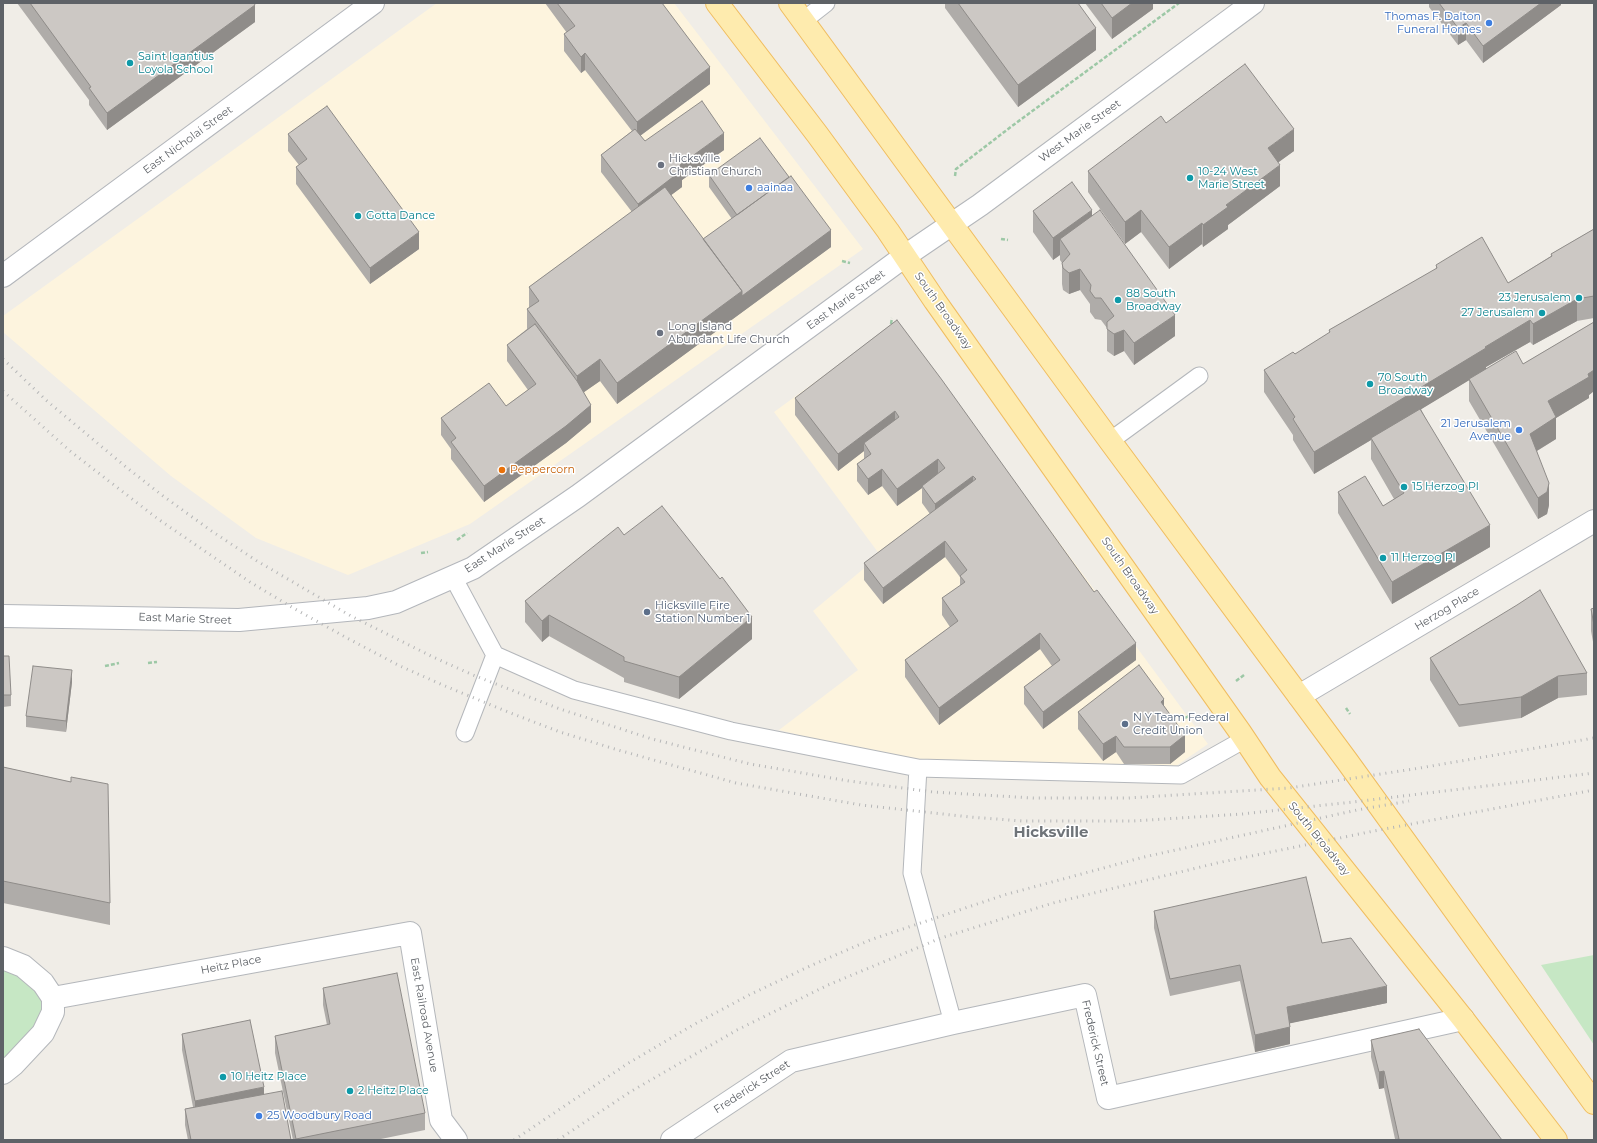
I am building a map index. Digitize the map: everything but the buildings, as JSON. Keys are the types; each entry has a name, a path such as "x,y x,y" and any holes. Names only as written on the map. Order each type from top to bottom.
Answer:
{"main road":[{"name":"South Broadway","path":"717,3 817,134 905,256 1245,739 1270,777 1463,1019 1556,1140"},
{"path":"790,3 1110,441 1352,767 1594,1103"}],"street":[{"name":"East Nicholai Street","path":"3,276 373,3"},
{"name":"West Marie Street","path":"905,256 980,205 1253,3"},
{"name":"East Marie Street","path":"3,616 249,619 368,608 396,602 473,568 578,496 905,256"},
{"name":"Herzog Place","path":"1299,696 1594,521"},
{"name":"Heitz Place","path":"53,998 410,932"},
{"name":"East Railroad Avenue","path":"410,932 442,1120 456,1140"},
{"path":"3,958 23,966 43,983 53,998 53,1012 42,1033 13,1065 3,1073"},
{"name":"Frederick Street","path":"672,1140 791,1061 953,1023 1085,995 1108,1098 1463,1019"}],"lane":[{"path":"803,21 826,3"},
{"path":"1110,441 1199,376"},
{"path":"453,577 495,655 574,690 731,732 918,768 1181,775 1245,739"},
{"path":"465,733 495,655"},
{"path":"918,768 912,873 953,1023"}],"path":[{"path":"955,176 956,169 1178,3"},
{"path":"1002,239 1008,240"},
{"path":"842,261 850,263"},
{"path":"891,324 892,318"},
{"path":"458,540 467,533"},
{"path":"421,553 428,552"},
{"path":"148,663 157,662"},
{"path":"105,666 119,663"},
{"path":"1346,708 1350,714"},
{"path":"1185,718 1191,715"}],"shaded area":[{"path":"437,3 674,3 863,249 470,524 348,575 256,538 171,476 3,332 3,316"},
{"path":"897,322 1208,744 1176,766 889,758 779,730 858,670 813,611 880,555 774,412"}],"green space":[{"path":"1594,955 1594,1045 1541,965"},
{"path":"3,963 39,985 48,1011 3,1065"}],"railway":[{"path":"3,359 47,401 163,496 257,561 351,616 433,657 473,675 560,709 652,739 750,764 849,781 933,792 1033,798 1128,798 1289,788 1420,768 1594,738"},
{"path":"3,391 70,451 158,519 250,582 347,638 400,666 445,686 560,732 736,783 861,805 970,817 1022,821 1133,821 1242,814 1594,773"},
{"path":"558,1140 630,1092 737,1030 828,985 941,938 1053,903 1217,863 1374,831 1594,790"},
{"path":"514,1140 627,1064 693,1025 749,995 870,940 1004,895 1144,857 1357,810 1409,801"}],"place":[{"name":"Thomas F. Dalton Funeral Homes","path":"1489,23"},
{"name":"Saint Igantius Loyola School","path":"130,63"},
{"name":"Hicksville Christian Church","path":"661,165"},
{"name":"10-24 West Marie Street","path":"1190,178"},
{"name":"aainaa","path":"749,188"},
{"name":"Gotta Dance","path":"358,216"},
{"name":"23 Jerusalem","path":"1579,298"},
{"name":"88 South Broadway","path":"1118,300"},
{"name":"27 Jerusalem","path":"1542,313"},
{"name":"Long Island Abundant Life Church","path":"660,333"},
{"name":"70 South Broadway","path":"1370,384"},
{"name":"21 Jerusalem Avenue","path":"1519,430"},
{"name":"Peppercorn","path":"502,470"},
{"name":"15 Herzog Pl","path":"1404,487"},
{"name":"11 Herzog Pl","path":"1383,558"},
{"name":"Hicksville Fire Station Number 1","path":"647,612"},
{"name":"N Y Team Federal Credit Union","path":"1125,724"},
{"name":"10 Heitz Place","path":"223,1077"},
{"name":"2 Heitz Place","path":"350,1091"},
{"name":"25 Woodbury Road","path":"259,1116"}],"district":[{"name":"Hicksville","path":"1051,833"}]}
